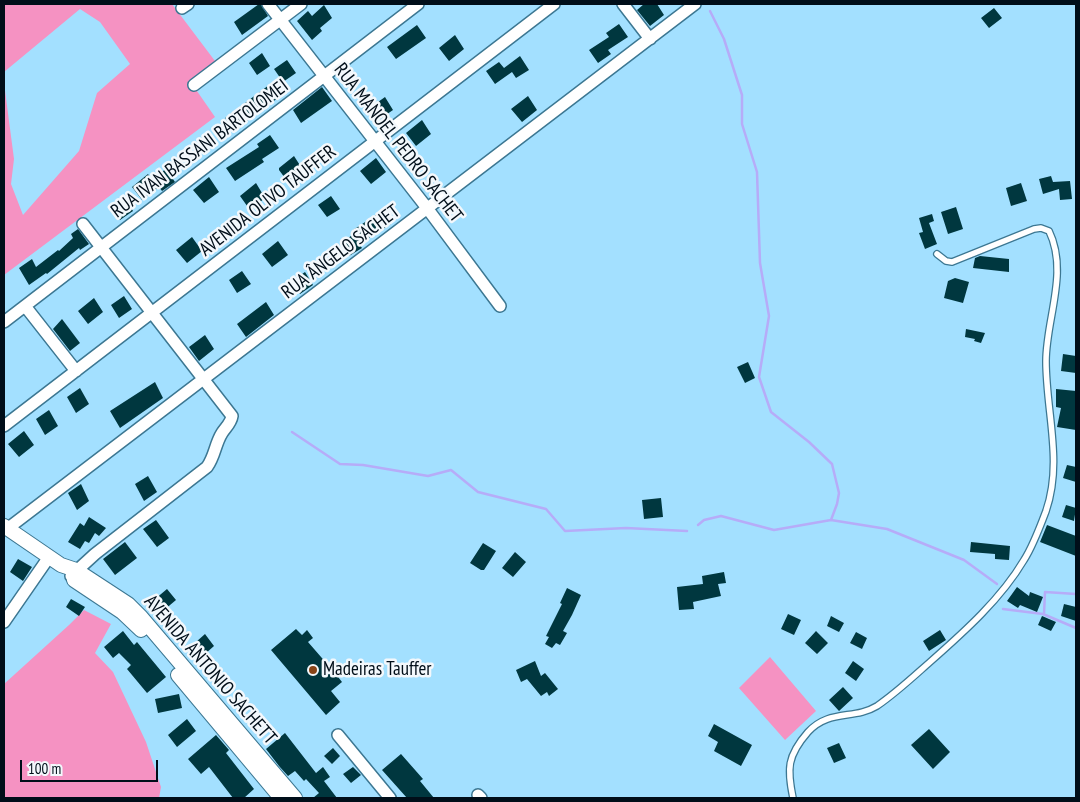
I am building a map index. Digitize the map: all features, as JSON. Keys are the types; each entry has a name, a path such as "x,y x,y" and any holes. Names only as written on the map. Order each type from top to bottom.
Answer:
{"street":[{"name":"RUA MANOEL PEDRO SACHET","path":"268,4 427,208 500,306"},
{"path":"194,85 301,4"},
{"name":"RUA IVAN BASSANI BARTOLOMEI","path":"4,322 418,4"},
{"name":"AVENIDA OLIVO TAUFFER","path":"4,426 554,4"},
{"path":"622,4 650,39"},
{"name":"RUA ÂNGELO SACHET","path":"6,527 204,379 695,4"},
{"path":"73,574 208,466 219,439 231,421 232,416 84,224"},
{"path":"25,306 76,371"},
{"name":"AVENIDA ANTONIO SACHETT","path":"6,527 73,574 136,624 177,666 246,749 277,794 294,798"},
{"path":"4,622 49,557"},
{"path":"338,735 390,798"}],"lane":[{"path":"793,798 789,778 790,758 809,732 828,718 856,713 875,707 897,691 950,644 1000,594 1025,559 1046,511 1053,484 1055,459 1046,364 1046,340 1058,276 1053,239 1049,231 1041,228 1034,229 952,262 946,261 937,254"}],"shaded area":[{"path":"4,4 172,4 215,61 190,81 215,117 4,275 4,83 14,159 11,184 23,215 79,151 97,93 130,64 100,22 80,9 4,72"},
{"path":"84,610 111,624 95,653 113,672 146,742 161,787 159,798 4,798 4,684"},
{"path":"770,657 816,711 785,740 739,688"}],"building":[{"path":"261,4 268,16 242,35 234,22"},
{"path":"644,4 657,4 664,15 650,26 637,10"},
{"path":"324,5 332,18 320,28 322,31 312,40 297,21 308,11 312,16"},
{"path":"994,8 1002,18 989,28 981,18"},
{"path":"619,24 628,37 608,50 611,54 598,63 589,50 609,37 606,33"},
{"path":"417,25 426,38 396,59 387,47"},
{"path":"455,35 464,49 449,61 439,48"},
{"path":"262,53 270,66 257,75 249,63"},
{"path":"520,56 529,70 516,78 512,72 495,84 486,71 499,62 504,68"},
{"path":"287,60 296,73 283,82 274,69"},
{"path":"277,79 286,92 233,131 225,118"},
{"path":"322,87 332,101 301,123 293,110"},
{"path":"528,96 537,110 522,122 511,109"},
{"path":"385,97 393,110 380,119 371,107"},
{"path":"422,120 431,134 416,146 406,133"},
{"path":"270,135 279,148 262,159 264,162 235,181 226,168 259,147 257,144"},
{"path":"294,156 303,170 288,182 279,168"},
{"path":"376,158 386,172 371,184 360,171"},
{"path":"166,169 175,182 162,191 159,187 142,200 132,187 148,174 151,179"},
{"path":"1051,176 1053,182 1070,181 1072,199 1060,200 1059,189 1043,194 1039,179"},
{"path":"209,177 219,192 204,203 193,190"},
{"path":"256,183 265,198 250,210 240,196"},
{"path":"1021,183 1027,201 1011,206 1006,188"},
{"path":"331,196 340,209 327,217 318,205"},
{"path":"125,198 133,211 120,220 112,207"},
{"path":"956,207 963,229 948,234 941,212"},
{"path":"382,211 391,224 359,244 362,248 349,256 340,244 355,233 353,230"},
{"path":"932,214 934,221 929,223 937,244 925,249 919,233 923,232 919,218"},
{"path":"78,229 89,244 80,250 79,248 47,274 29,285 19,268 32,259 36,267 59,251 73,238 71,234"},
{"path":"192,237 202,251 187,263 176,250"},
{"path":"278,241 288,255 272,267 262,254"},
{"path":"980,256 1009,259 1009,272 973,268 975,258"},
{"path":"242,271 251,284 237,293 229,280"},
{"path":"305,272 313,285 300,294 292,281"},
{"path":"955,278 969,282 963,303 944,298 948,281"},
{"path":"124,296 132,309 119,318 111,305"},
{"path":"94,298 103,312 88,324 78,311"},
{"path":"266,302 274,315 246,337 237,324"},
{"path":"62,319 80,343 70,351 53,329"},
{"path":"966,329 985,333 981,343 974,341 975,339 965,337"},
{"path":"205,335 214,349 199,361 189,347"},
{"path":"1063,354 1076,356 1076,373 1061,371"},
{"path":"748,362 755,378 745,383 737,367"},
{"path":"155,382 163,398 120,428 110,411"},
{"path":"80,388 89,404 76,413 67,397"},
{"path":"1056,389 1076,391 1076,430 1057,427 1061,408 1056,407"},
{"path":"49,410 58,426 45,435 36,419"},
{"path":"24,431 34,445 19,457 8,444"},
{"path":"1067,465 1076,467 1076,482 1063,478"},
{"path":"148,476 157,492 144,501 135,484"},
{"path":"81,484 89,501 77,510 68,493"},
{"path":"661,498 663,517 644,519 642,500"},
{"path":"1066,505 1076,508 1074,521 1062,517"},
{"path":"89,517 106,528 99,536 95,533 89,543 85,541 80,549 68,542 80,523 84,526"},
{"path":"156,520 169,538 157,547 143,529"},
{"path":"1047,525 1076,536 1076,556 1040,542"},
{"path":"125,542 137,558 115,575 103,559"},
{"path":"971,542 1010,546 1009,560 995,559 995,554 970,552"},
{"path":"483,543 496,551 484,570 481,570 470,563"},
{"path":"515,552 526,562 513,577 502,568"},
{"path":"18,559 32,567 23,581 10,572"},
{"path":"724,572 726,583 718,584 721,596 693,602 694,609 679,610 677,587 703,584 702,576"},
{"path":"1017,587 1029,596 1030,592 1043,597 1037,612 1020,605 1018,608 1007,601"},
{"path":"567,588 581,595 563,631 567,633 560,645 556,643 552,648 545,644 549,637 546,636 562,604 560,603"},
{"path":"167,589 176,600 157,616 148,605"},
{"path":"71,599 85,607 79,616 66,607"},
{"path":"1064,604 1076,607 1076,621 1061,616"},
{"path":"788,614 801,620 794,635 781,629"},
{"path":"831,616 844,623 839,632 827,626"},
{"path":"1042,616 1056,622 1051,631 1038,625"},
{"name":"Madeiras Tauffer","path":"296,629 302,635 307,630 313,638 308,642 328,665 334,660 341,668 335,673 342,682 331,691 340,702 326,715 271,650"},
{"path":"940,630 946,640 929,651 923,641"},
{"path":"123,631 134,645 137,642 166,677 147,693 127,669 131,665 119,653 113,658 104,647"},
{"path":"816,631 828,643 817,654 805,643"},
{"path":"856,632 867,638 862,649 850,643"},
{"path":"205,634 214,646 196,662 187,650"},
{"path":"535,661 541,676 545,673 558,689 549,696 547,692 541,696 527,679 521,682 516,670"},
{"path":"853,661 864,669 856,681 845,673"},
{"path":"843,687 853,698 839,711 829,700"},
{"path":"179,694 182,708 158,713 155,699"},
{"path":"187,719 196,731 177,747 168,735"},
{"path":"714,724 752,745 741,766 714,751 718,742 708,736"},
{"path":"929,729 950,752 933,769 911,745"},
{"path":"285,733 316,773 323,767 330,777 324,781 337,798 313,798 319,793 306,779 304,781 295,771 288,776 279,766 266,749"},
{"path":"216,735 229,750 226,753 254,789 244,798 233,798 209,767 201,774 188,759"},
{"path":"839,743 846,758 834,763 827,748"},
{"path":"333,748 340,756 332,764 324,756"},
{"path":"401,754 423,779 420,781 434,798 407,798 382,770"},
{"path":"353,767 361,775 351,783 343,774"}],"waterway":[{"path":"710,11 724,39 742,95 742,124 757,172 760,263 769,316 759,377 771,412 809,442 832,464 839,493 831,520"},
{"path":"292,432 340,464 363,465 428,476 451,470 478,492 546,509 565,531 626,528 687,531"},
{"path":"698,525 704,520 721,516 774,530 831,520 887,529 964,560 997,584"},
{"path":"1044,614 1045,592 1076,594"},
{"path":"1003,609 1043,614 1076,628"}],"place":[{"name":"Madeiras Tauffer","path":"313,670"}]}
